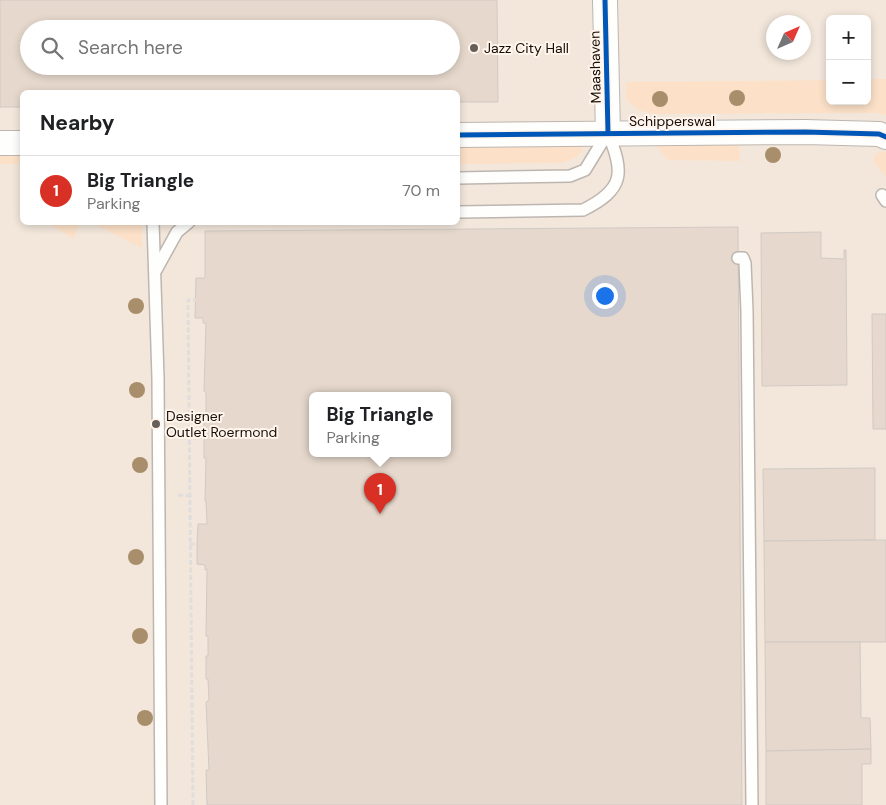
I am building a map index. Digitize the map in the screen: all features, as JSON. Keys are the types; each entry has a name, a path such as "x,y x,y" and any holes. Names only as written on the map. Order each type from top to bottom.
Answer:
{"street":[{"name":"Maashaven","path":"605,0 608,132"},
{"name":"Schipperswal","path":"460,135 608,132 805,132 879,134 886,137"},
{"path":"0,143 20,143"}],"lane":[{"path":"460,178 570,176 585,170 608,132"},
{"path":"460,212 583,210 594,204 612,188 619,177 617,156 608,132"},
{"path":"153,225 156,270 161,625 161,805"},
{"path":"156,270 178,232 186,225"},
{"path":"738,258 742,258 745,262 747,302 752,805"}],"path":[{"path":"193,805 188,300 196,300"},
{"path":"190,544 197,544"}],"shaded area":[{"name":"Designer Outlet Roermond","path":"0,0 886,0 886,805 0,805"},
{"path":"871,79 886,79 886,115 875,113 654,114 638,110 626,99 626,82 826,80 826,105 871,105"},
{"path":"670,144 739,145 740,161 668,160 656,146"},
{"path":"580,146 583,150 577,157 563,163 460,164 460,147"},
{"path":"0,151 20,151 20,164 0,164"},
{"path":"882,151 886,152 886,177 873,162 875,154"},
{"path":"50,225 78,225 74,239"},
{"path":"96,225 142,225 142,248"}],"building":[{"name":"Jazz City Hall","path":"0,0 497,0 498,102 460,102 460,90 20,90 20,107 0,107"},
{"path":"738,227 742,805 207,805 206,770 209,770 206,702 209,700 208,679 206,679 206,656 208,656 208,636 206,636 207,569 205,570 205,565 197,564 198,524 207,524 205,501 206,458 204,458 206,323 203,323 203,318 195,318 196,278 205,278 205,231"},
{"path":"821,232 821,258 844,259 844,250 846,250 847,385 762,386 761,233"},
{"path":"872,314 886,314 886,429 873,429"},
{"path":"875,468 875,540 764,541 763,469"},
{"path":"886,540 886,642 765,642 764,541"},
{"path":"765,642 860,642 861,718 870,718 871,749 766,751"},
{"path":"871,749 871,764 862,764 862,805 766,805 766,751"}],"cycle path":[{"path":"605,0 608,133"},
{"path":"460,135 805,132 879,134 886,137"}],"place":[{"name":"Jazz City Hall","path":"474,48"},
{"name":"Designer Outlet Roermond","path":"156,424"},
{"name":"Big Triangle","path":"380,514"}]}
